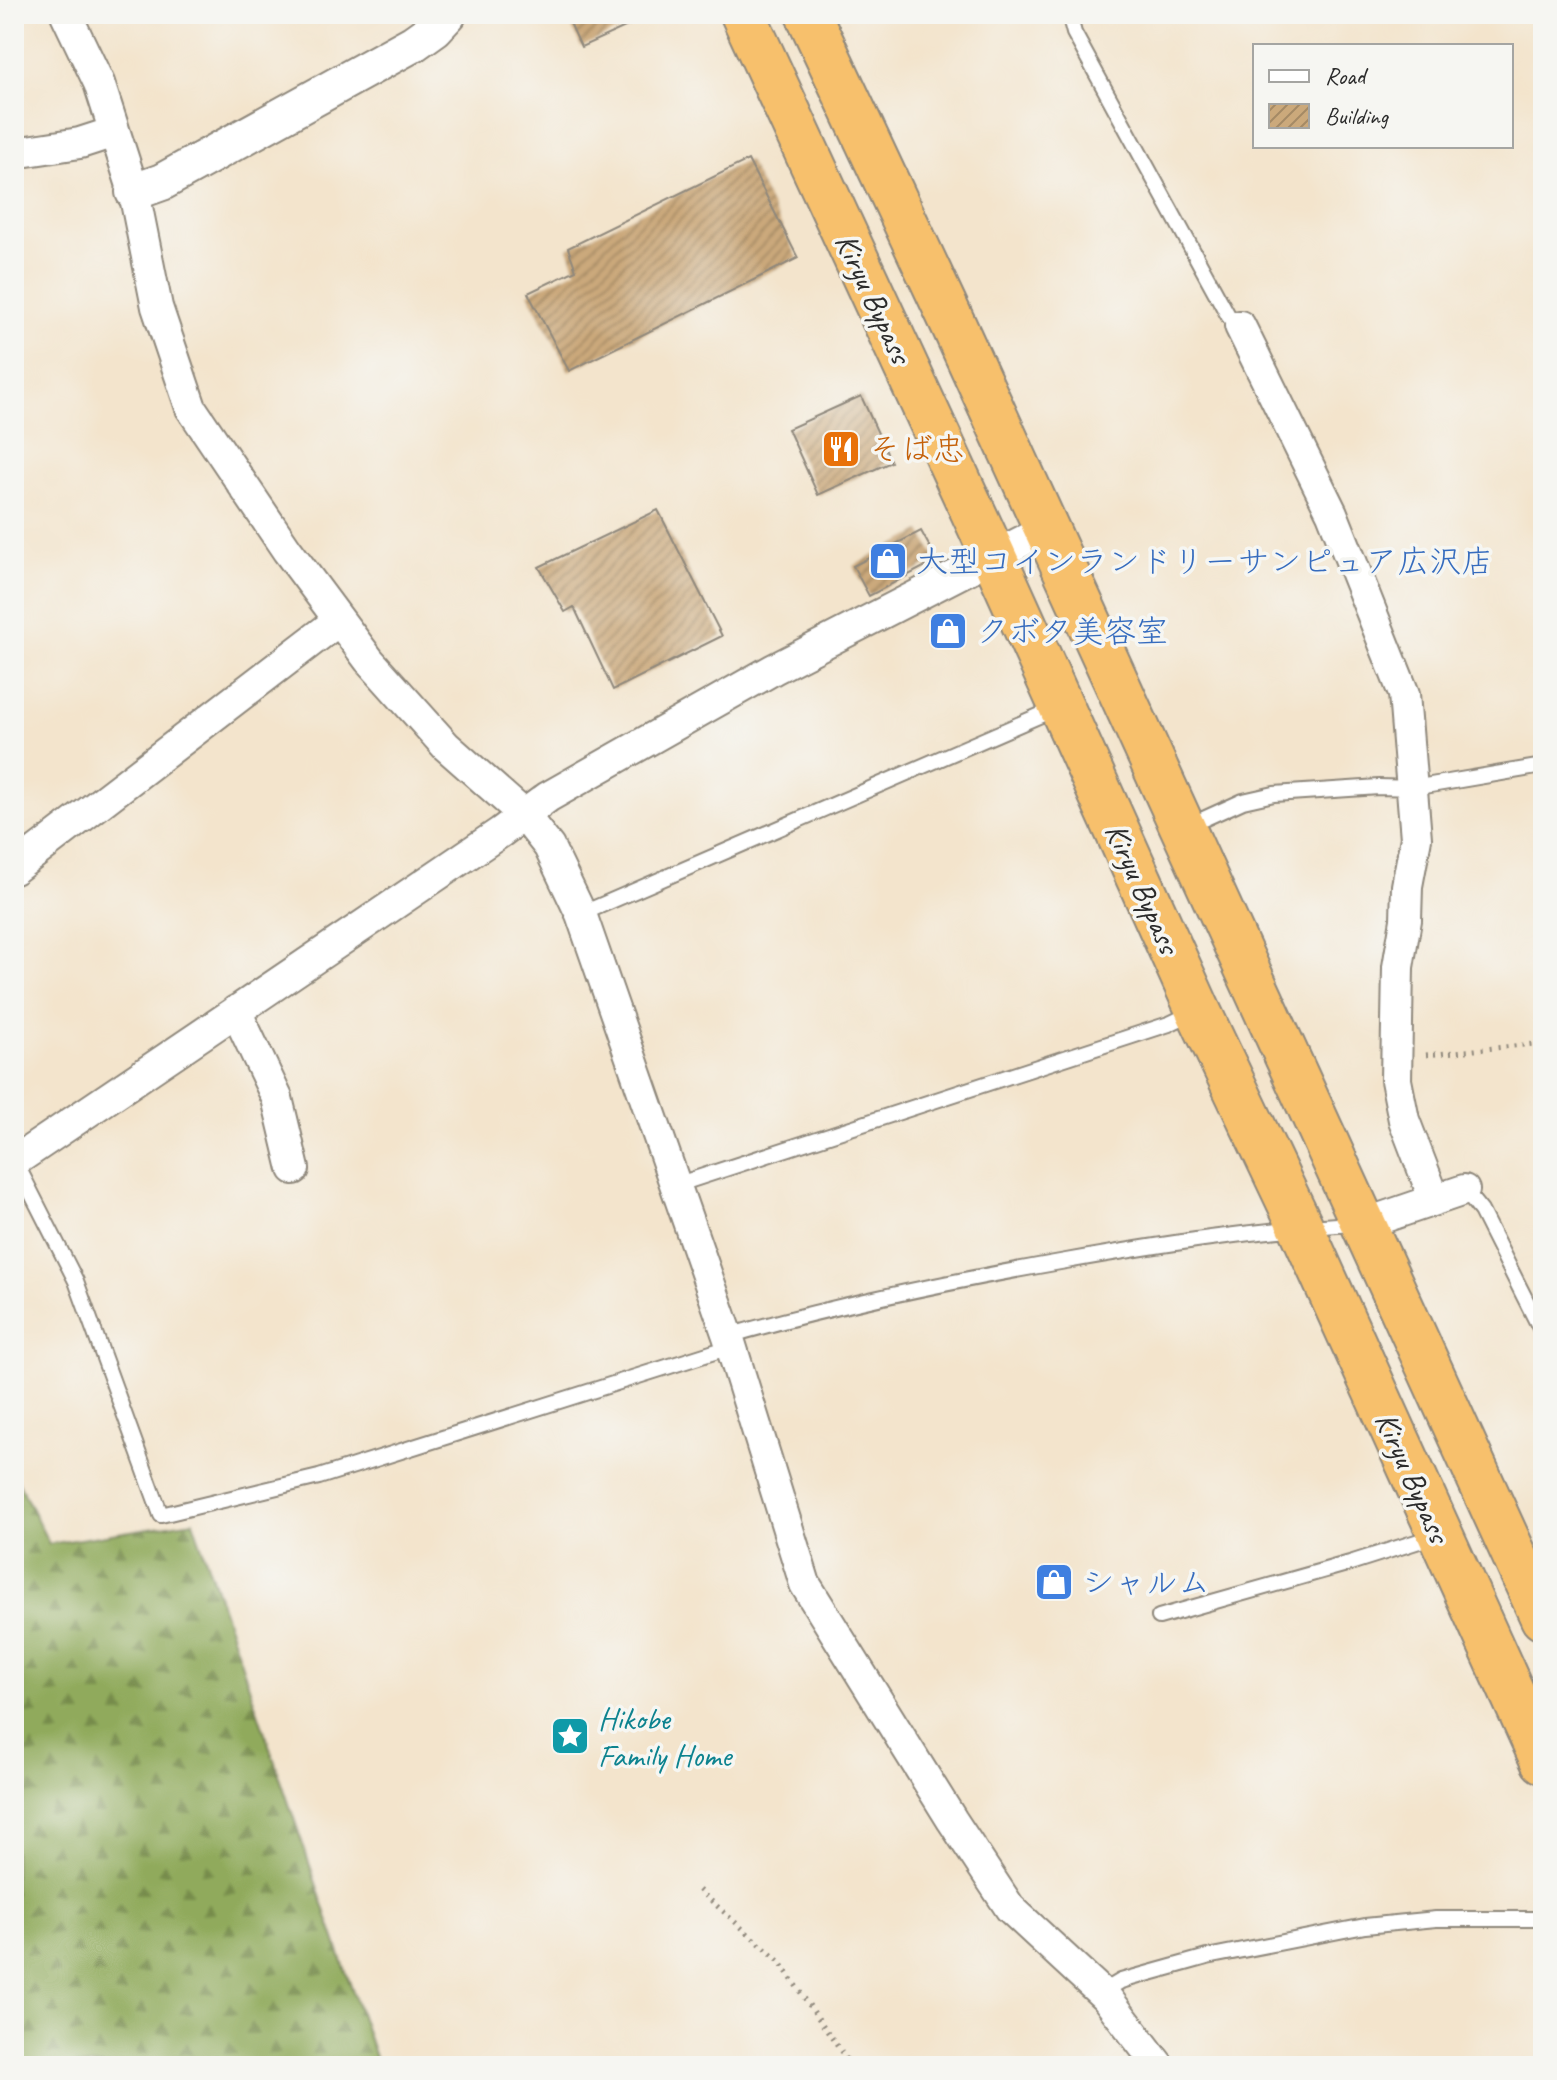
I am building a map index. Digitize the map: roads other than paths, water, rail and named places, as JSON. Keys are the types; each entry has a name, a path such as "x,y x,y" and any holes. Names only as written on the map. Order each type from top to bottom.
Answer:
{"highway":[{"name":"Kiryu Bypass","path":"743,14 993,555 1198,1010 1540,1748"},
{"name":"Kiryu Bypass","path":"808,14 1543,1618"}],"street":[{"path":"66,14 99,83 134,192 157,307 191,408 257,507 379,672 446,746 523,814 549,847 581,914 729,1342 805,1584 1010,1908 1100,1993 1159,2066"},
{"path":"134,192 162,182 414,43 448,14"},
{"path":"14,153 80,143 114,132"},
{"path":"1240,326 1332,513 1404,694 1416,838 1398,967 1396,1080 1404,1120 1434,1198"},
{"path":"15,1161 501,832 523,814 774,669 1046,529"},
{"path":"14,869 339,620"},
{"path":"236,1011 277,1098 294,1169"},
{"path":"1364,1224 1464,1190"}],"lane":[{"path":"1069,14 1081,45 1229,317 1240,326"},
{"path":"581,914 1061,706"},
{"path":"1183,829 1243,801 1274,794 1379,787 1413,788 1543,766"},
{"path":"676,1185 1169,1024 1198,1010"},
{"path":"15,1161 76,1281 161,1515 319,1477 693,1357 805,1314 975,1276 1140,1248 1301,1227 1364,1224"},
{"path":"1464,1190 1481,1211 1543,1334"},
{"path":"1159,1617 1350,1563 1439,1534"},
{"path":"1100,1993 1121,1981 1207,1957 1365,1926 1436,1919 1543,1919"}],"place":[{"name":"そば忠","path":"841,449"},
{"name":"大型コインランドリーサンピュア広沢店","path":"888,561"},
{"name":"クボタ美容室","path":"948,631"},
{"name":"シャルム","path":"1054,1582"},
{"name":"Hikobe Family Home","path":"570,1736"}]}
